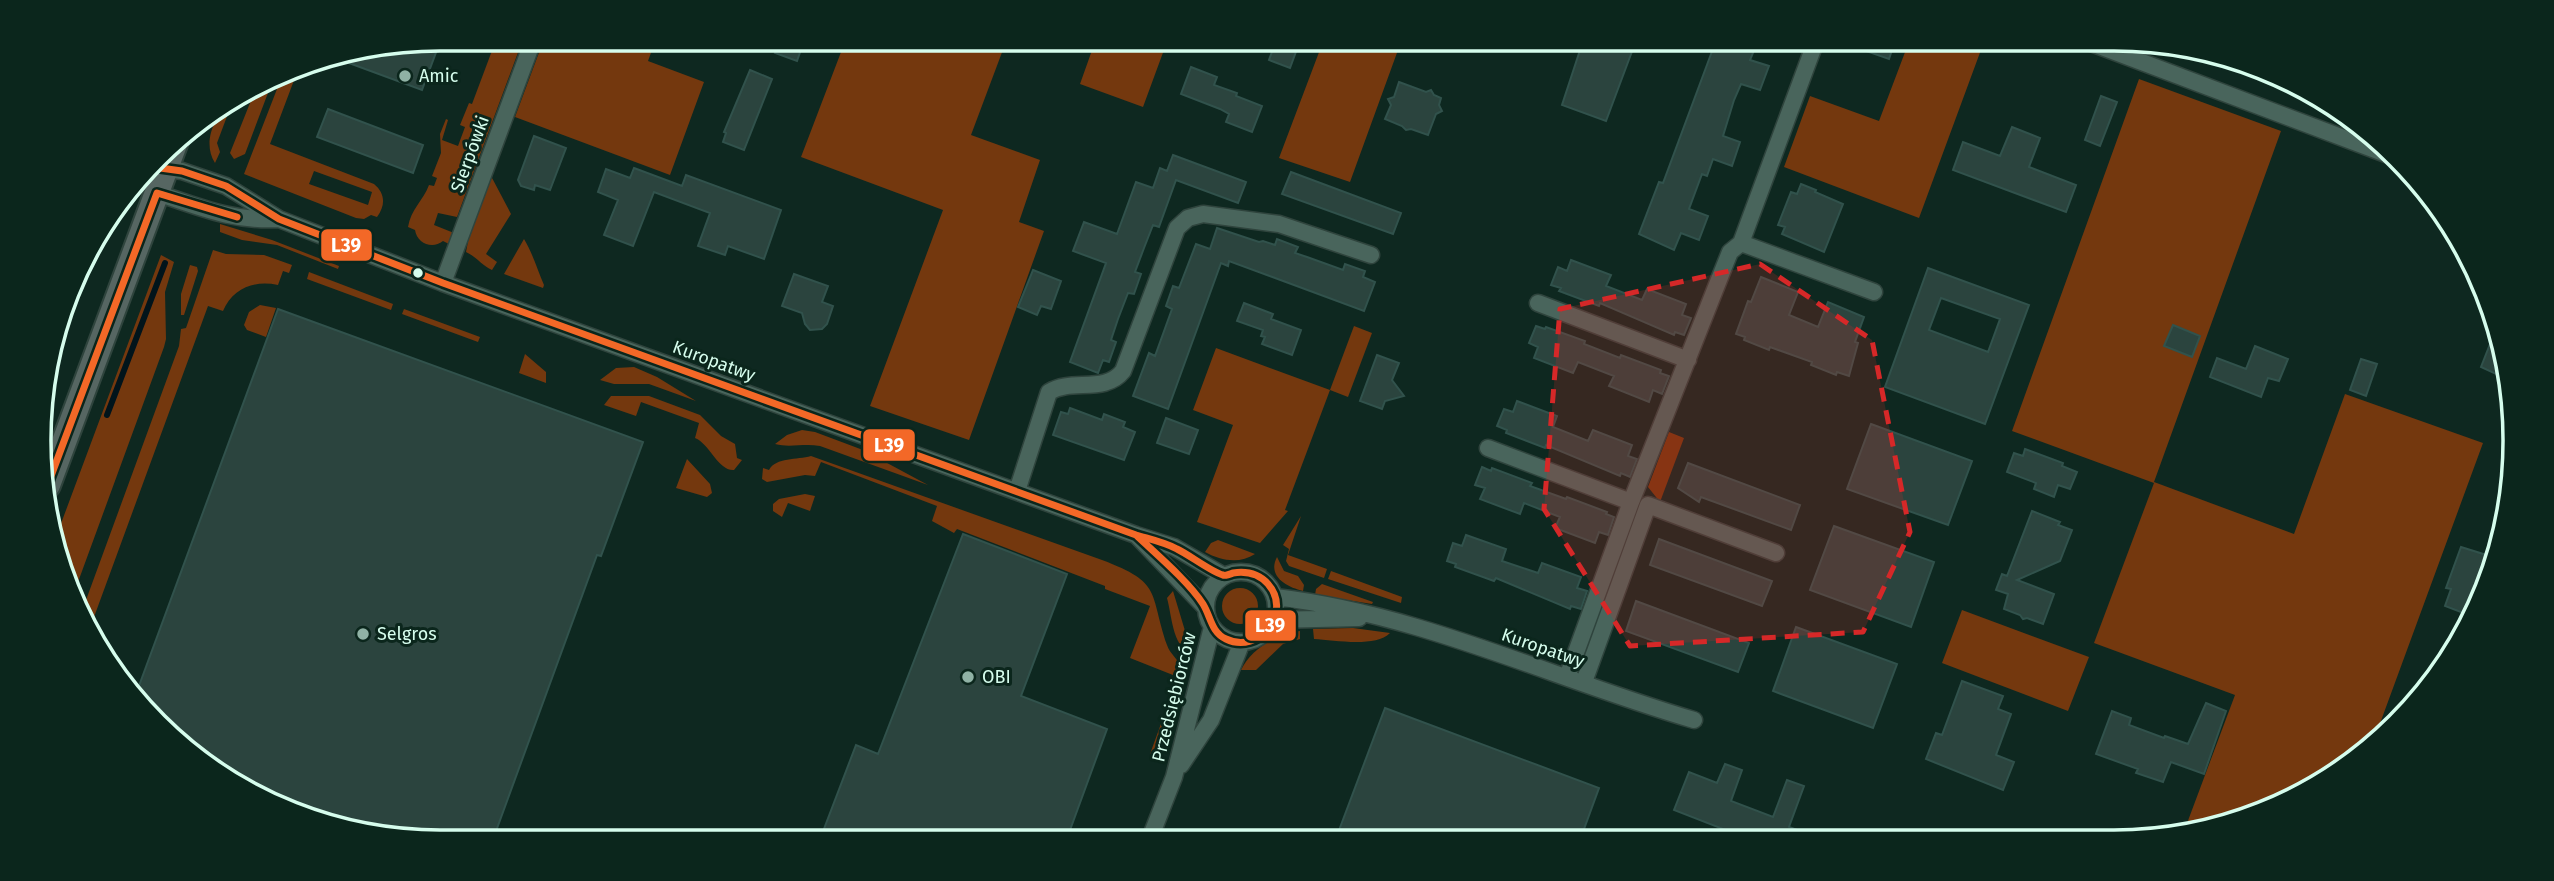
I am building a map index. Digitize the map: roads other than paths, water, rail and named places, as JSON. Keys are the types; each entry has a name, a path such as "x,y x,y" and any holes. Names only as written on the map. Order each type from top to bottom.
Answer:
{"main road":[{"path":"52,472 149,188"}],"street":[{"name":"Sierpówki","path":"443,283 529,51"},
{"path":"1567,677 1631,502 1730,253 1741,243 1812,51"},
{"path":"2113,51 2372,149"},
{"name":"Kuropatwy","path":"162,168 182,171 226,186 279,219 443,283 1174,547 1224,576"},
{"name":"Kuropatwy","path":"149,188 241,218 279,219"},
{"path":"1017,491 1049,392 1058,387 1103,384 1116,380 1123,371 1177,228 1188,218 1203,214 1279,224 1371,255"},
{"path":"1741,243 1874,292"},
{"path":"1538,303 1688,360"},
{"path":"1488,448 1631,502"},
{"path":"1584,682 1648,505 1776,553"},
{"name":"Kuropatwy","path":"1136,535 1204,606"},
{"path":"1234,572 1254,574 1270,587 1275,597 1277,608 1274,620 1262,636 1242,642 1220,636 1212,627 1204,606 1211,589 1224,576 1234,572"},
{"name":"Kuropatwy","path":"1275,597 1333,606 1437,632 1695,720"},
{"name":"Kuropatwy","path":"1274,620 1377,617"},
{"name":"Przedsiębiorców","path":"1153,830 1174,777 1212,627"},
{"name":"Przedsiębiorców","path":"1174,777 1211,720 1242,642"}],"waterway":[{"path":"107,415 165,263"}],"place":[{"name":"Amic","path":"405,76"},
{"name":"Selgros","path":"363,634"},
{"name":"OBI","path":"968,677"}]}
